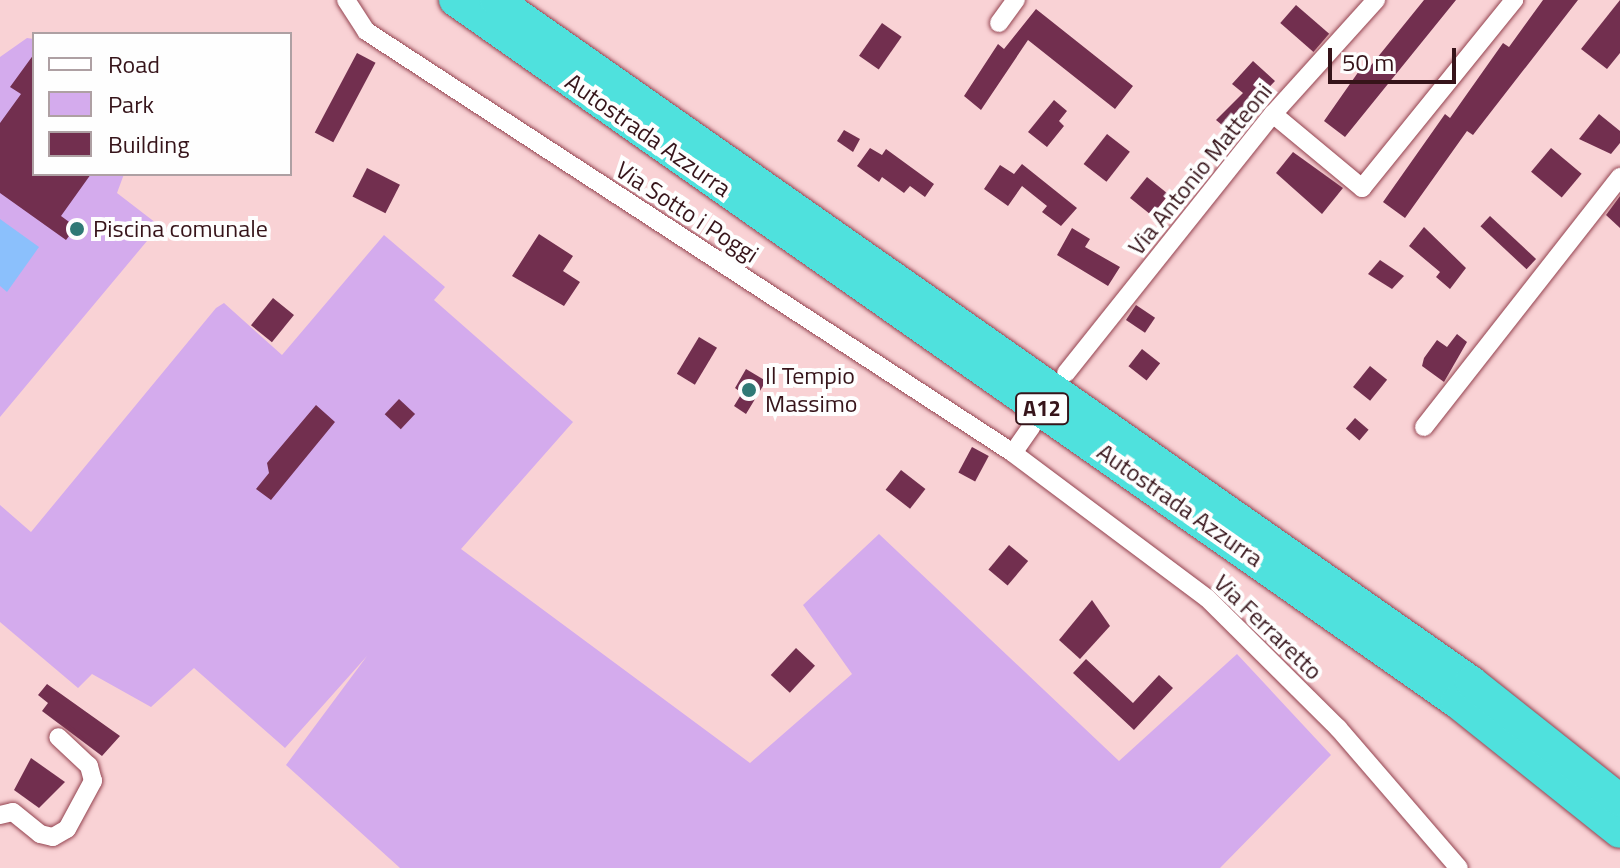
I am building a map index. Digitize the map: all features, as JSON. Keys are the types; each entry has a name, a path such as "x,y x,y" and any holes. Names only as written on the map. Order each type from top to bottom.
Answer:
{"highway":[{"name":"Autostrada Azzurra","path":"455,0 1229,539 1457,702 1620,832"},
{"name":"Autostrada Azzurra","path":"496,0 1458,673 1620,800"}],"street":[{"name":"Via Sotto i Poggi","path":"346,0 366,31 1013,453"},
{"path":"999,23 1016,0"},
{"name":"Via Antonio Matteoni","path":"1066,373 1273,114 1376,0"},
{"path":"1273,114 1362,188 1514,0"},
{"path":"1424,427 1620,177"},
{"path":"1013,453 1031,427"},
{"name":"Via Ferraretto","path":"1013,453 1207,598 1338,728 1459,868"},
{"path":"0,815 13,812 40,834 53,837 67,829 93,781 89,766 58,737"}],"green space":[{"name":"Piscina comunale","path":"27,38 32,39 32,176 123,176 117,193 156,223 152,235 0,417 0,57"},
{"path":"384,235 445,287 434,300 573,422 461,549 750,763 852,674 803,605 879,534 1119,761 1237,654 1331,755 1220,868 400,868 286,765 367,656 285,748 194,668 151,707 92,674 78,688 0,622 0,505 31,532 216,308 224,303 282,355"}],"water":[{"path":"0,219 39,247 7,292 0,286"}],"building":[{"path":"1424,0 1456,0 1345,137 1324,121 1359,71 1364,74"},
{"path":"1543,0 1578,0 1473,135 1467,131 1405,218 1383,202 1445,114 1450,118 1503,43 1509,47"},
{"path":"1620,0 1620,53 1607,69 1581,49"},
{"path":"1296,5 1329,34 1313,52 1280,23"},
{"path":"1036,9 1133,86 1115,109 1028,40 981,110 964,96 998,44 1004,49"},
{"path":"882,23 902,37 879,70 859,56"},
{"path":"357,53 376,63 333,142 315,132"},
{"path":"32,57 32,176 90,176 61,216 76,227 66,240 0,193 0,123 21,94 10,87"},
{"path":"1253,61 1275,81 1228,130 1216,120 1243,93 1232,84"},
{"path":"1054,100 1067,111 1059,121 1064,126 1047,147 1028,132"},
{"path":"1599,114 1620,131 1620,143 1611,154 1579,139"},
{"path":"844,130 860,139 853,152 837,141"},
{"path":"1107,134 1130,152 1106,182 1084,164"},
{"path":"870,148 882,155 886,149 934,184 925,197 910,186 904,193 882,177 879,182 857,166"},
{"path":"1551,148 1582,174 1562,197 1531,172"},
{"path":"1293,152 1343,188 1322,214 1276,173"},
{"path":"1022,164 1077,208 1061,226 1042,212 1047,206 1022,186 1008,206 984,189 1000,165 1014,174"},
{"path":"367,168 400,185 385,213 352,197"},
{"path":"1147,177 1169,195 1152,216 1130,198"},
{"path":"1620,196 1620,228 1606,215"},
{"path":"1490,216 1536,259 1527,269 1480,226"},
{"path":"1424,227 1466,268 1450,289 1436,277 1440,272 1409,246"},
{"path":"1072,228 1090,239 1085,247 1120,267 1108,286 1057,255"},
{"path":"539,234 573,256 563,271 580,282 564,306 512,276"},
{"path":"1380,260 1404,276 1392,289 1368,274"},
{"path":"273,298 294,315 272,342 251,325"},
{"path":"1136,305 1155,318 1145,333 1126,320"},
{"path":"1457,334 1467,342 1444,382 1422,366 1424,358 1437,340 1447,347"},
{"path":"699,337 717,348 695,385 677,374"},
{"path":"1142,349 1160,363 1147,380 1128,366"},
{"path":"1370,366 1387,380 1370,401 1353,387"},
{"name":"Il Tempio Massimo","path":"746,369 766,381 746,414 734,406 742,393 735,388"},
{"path":"399,399 415,414 401,429 385,414"},
{"path":"316,405 335,422 271,500 256,489 269,473 267,463"},
{"path":"1355,418 1369,430 1359,440 1346,429"},
{"path":"972,447 989,456 975,482 958,473"},
{"path":"901,470 925,489 910,509 886,490"},
{"path":"1009,545 1028,561 1008,586 988,570"},
{"path":"1092,600 1110,626 1080,659 1059,640"},
{"path":"796,648 815,666 790,693 771,675"},
{"path":"1086,659 1133,703 1159,675 1173,688 1134,730 1073,673"},
{"path":"47,684 120,736 102,756 42,711 48,703 38,695"},
{"path":"31,758 65,782 39,808 14,790"}],"place":[{"name":"Piscina comunale","path":"77,229"},
{"name":"Il Tempio Massimo","path":"749,390"}]}
